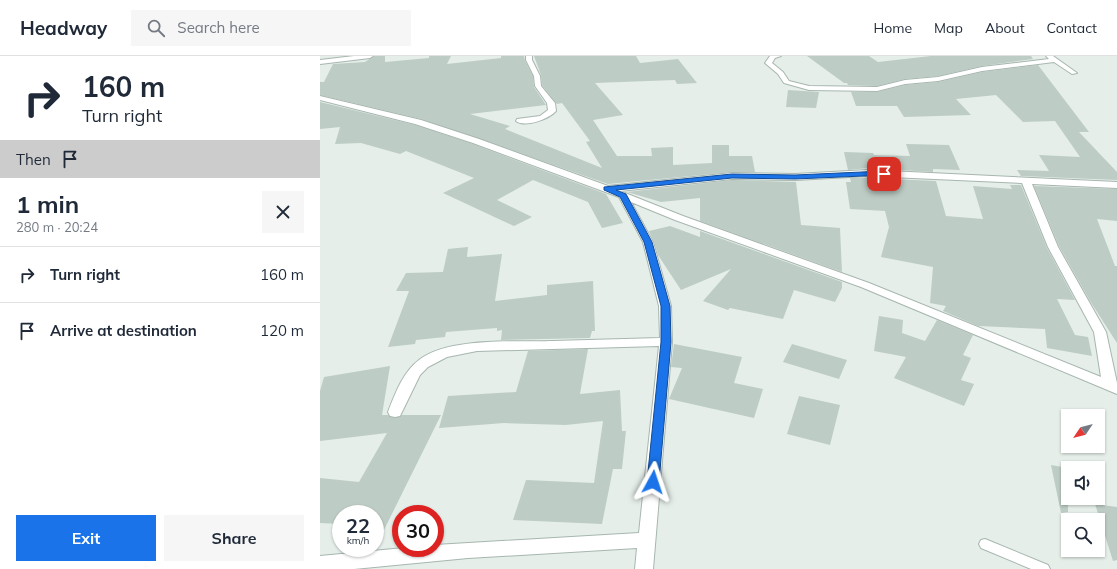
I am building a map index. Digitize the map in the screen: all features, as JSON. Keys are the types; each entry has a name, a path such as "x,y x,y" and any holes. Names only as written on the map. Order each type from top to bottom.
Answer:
{"street":[{"path":"320,62 370,56"},
{"path":"520,121 542,118 552,112 551,103 538,86 537,76 529,60 529,56"},
{"path":"778,56 773,57 768,63 781,73 786,82 809,88 851,90 877,89 906,82 938,79 982,69 1051,58 1074,73"},
{"path":"320,98 418,122 476,141 623,195 679,218 865,285 1114,388"},
{"path":"606,189 732,176 795,177 868,173 1117,185"},
{"path":"1026,180 1030,194 1050,241 1100,332 1114,388"},
{"path":"623,195 648,242 665,306 666,342 644,569"},
{"path":"395,412 407,382 419,365 427,359 447,351 477,347 666,342"},
{"path":"320,564 468,550 647,540"}],"lane":[{"path":"985,544 1044,569"}],"building":[{"path":"374,56 385,56 385,62 429,58 429,56 451,56 447,64 501,58 501,56 524,56 533,76 534,87 546,105 470,114 510,126 505,129 602,168 586,142 590,141 562,103 557,104 542,85 541,75 534,56 636,56 640,63 678,59 697,83 677,84 675,80 595,83 623,115 593,120 617,156 652,156 651,148 673,147 673,165 712,163 712,145 729,145 729,156 752,156 755,172 732,172 608,184 421,119 320,95 320,82 324,82 333,64 365,62"},
{"path":"807,56 869,56 878,62 931,56 1031,56 1033,59 982,66 938,76 905,79 877,86 848,85"},
{"path":"1038,65 1089,132 1079,132 1117,172 1117,180 1021,176 1017,170 1049,171 1039,155 1080,157 1055,121 1023,122 996,95 956,99 971,115 904,117 897,106 856,106 851,92 877,92 905,85 938,82 982,72"},
{"path":"788,90 819,92 816,108 786,107"},
{"path":"320,102 415,125 473,144 606,194 623,223 602,228 588,202 533,180 497,200 532,217 514,226 443,193 474,178 406,151 400,154 361,143 335,144 340,127 320,129"},
{"path":"906,144 949,145 960,170 933,169 933,172 868,168 848,170 844,152 910,156"},
{"path":"850,178 936,181 946,216 983,219 973,186 1012,189 1010,185 1021,185 1047,248 1075,300 1057,299 1075,335 1088,337 1092,356 1047,348 1045,329 978,326 943,311 946,306 930,303 933,267 881,257 889,227 885,211 850,209 846,182 851,182"},
{"path":"732,180 796,182 801,225 840,228 842,272 700,221 700,198 661,202 627,192"},
{"path":"1034,186 1117,189 1117,221 1097,219 1115,266 1117,266 1117,343 1090,301 1059,246"},
{"path":"670,226 700,237 700,231 842,282 842,288 835,302 794,290 783,319 730,308 728,310 703,301 731,269 681,290 658,255 649,231"},
{"path":"468,247 467,257 502,254 495,301 547,295 547,285 593,281 595,331 592,331 590,338 501,340 502,330 497,331 497,328 446,332 445,337 416,340 415,344 388,347 409,291 396,291 406,273 443,272 448,249"},
{"path":"879,316 903,320 902,333 925,341 937,320 973,335 963,355 971,358 961,380 974,384 964,406 894,378 906,357 874,351"},
{"path":"674,344 742,357 734,383 763,389 754,418 669,399 682,368 671,367"},
{"path":"792,344 847,360 839,379 783,362"},
{"path":"588,349 580,394 620,390 622,431 626,431 622,469 613,469 602,524 513,520 526,480 594,483 603,421 566,425 504,423 439,428 448,396 516,392 528,351"},
{"path":"390,366 382,415 388,415 395,418 402,415 441,415 396,505 392,505 392,514 384,530 384,505 332,505 332,524 320,523 320,478 359,482 387,433 320,441 320,391 324,377"},
{"path":"799,396 840,405 830,445 787,434"},
{"path":"1051,465 1061,467 1061,505 1068,505 1068,512 1061,513"},
{"path":"1095,505 1117,507 1117,560 1113,561 1105,536 1105,513 1098,513"}],"route":[{"path":"653,482 666,342 665,306 648,242 623,195 606,189 732,176 795,177 868,173 884,174"}]}
